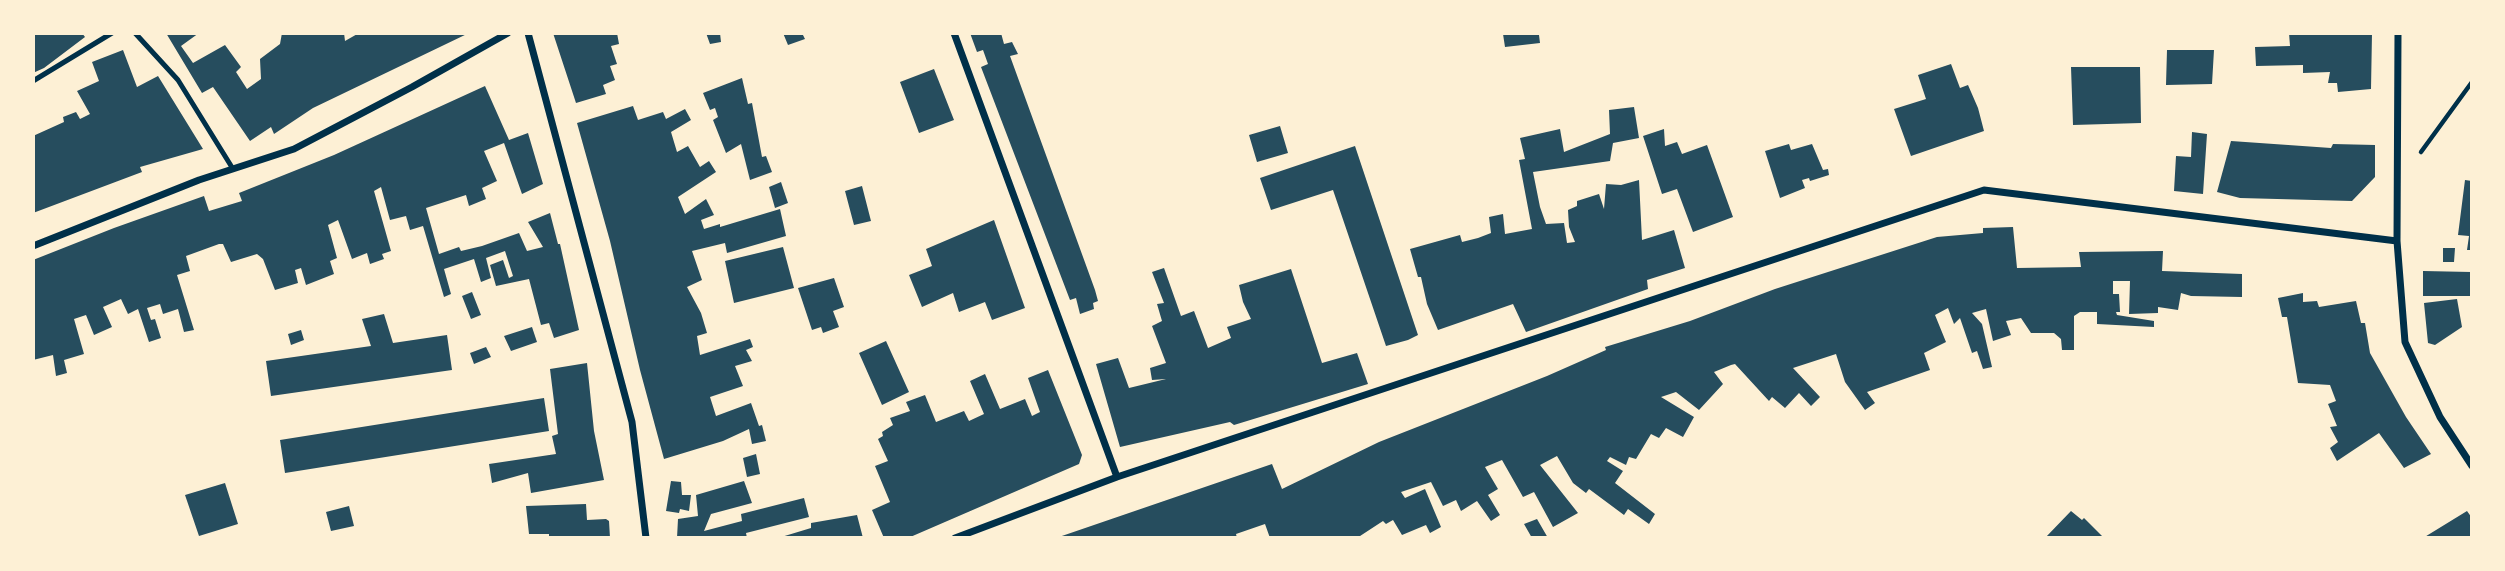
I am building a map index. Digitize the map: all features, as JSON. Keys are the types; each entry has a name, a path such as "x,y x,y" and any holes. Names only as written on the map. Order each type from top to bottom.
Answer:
{"street":[{"path":"33,246 199,180 294,149 508,33"},
{"path":"528,33 632,422 646,538"},
{"path":"954,33 1117,477"},
{"path":"2399,33 2397,241 2405,342 2440,417 2472,466"},
{"path":"955,538 1117,477 1984,190 2397,241"}],"lane":[{"path":"33,81 112,33"},
{"path":"135,33 178,80 233,169"}],"path":[{"path":"2398,185 2472,82"}],"building":[{"path":"33,33 82,33 85,37 44,68 33,73"},
{"path":"166,33 199,33 181,46 193,63 225,45 241,67 236,72 247,89 261,79 260,59 280,44 282,33 344,33 345,41 359,33 469,33 313,108 274,134 271,127 250,141 213,87 202,93"},
{"path":"553,33 617,33 619,44 611,46 617,64 610,66 615,80 603,85 606,94 576,103"},
{"path":"706,33 720,33 721,42 710,44"},
{"path":"783,33 802,33 805,39 788,45"},
{"path":"970,33 1001,33 1004,44 1012,42 1018,54 1010,56 1095,290 1098,301 1093,303 1094,309 1080,314 1076,298 1070,300 981,67 988,64 983,50 977,52"},
{"path":"2289,33 2372,33 2371,89 2338,92 2337,83 2328,83 2330,72 2303,73 2303,65 2256,66 2255,47 2290,46"},
{"path":"1503,34 1539,35 1540,43 1505,47"},
{"path":"123,50 137,87 158,76 203,149 140,167 142,172 33,213 33,136 64,122 63,117 76,112 80,119 90,114 77,91 99,81 92,62"},
{"path":"2167,50 2214,50 2212,84 2166,85"},
{"path":"1951,64 1960,88 1968,85 1984,131 1911,156 1894,109 1926,99 1918,75"},
{"path":"2071,67 2140,67 2141,123 2073,125"},
{"path":"934,69 954,120 919,133 900,82"},
{"path":"742,78 748,104 752,103 762,157 766,156 772,172 750,180 741,144 726,153 713,120 718,117 715,108 710,110 703,93"},
{"path":"485,86 509,140 528,133 543,184 522,194 504,143 484,151 497,181 482,188 486,199 469,206 466,195 426,208 439,254 459,247 461,251 482,246 519,233 527,251 543,247 528,222 550,213 560,244 579,330 554,338 549,323 541,325 529,279 496,286 490,265 503,260 509,278 513,276 505,251 486,258 491,278 481,282 474,259 444,269 451,294 444,297 423,226 410,230 406,216 390,220 381,187 374,191 391,251 382,254 384,259 370,264 367,253 352,259 338,220 328,225 337,258 330,261 334,274 306,285 301,268 295,270 298,283 275,290 263,259 257,254 231,262 223,244 219,244 186,256 190,271 177,275 194,330 184,332 178,309 163,314 160,304 147,308 151,320 155,319 161,338 149,342 138,309 128,314 121,299 103,307 112,327 94,335 86,315 74,319 84,354 64,360 67,373 56,376 53,355 33,360 33,260 204,196 209,211 242,201 239,193 334,155"},
{"path":"633,106 638,120 663,112 666,119 685,109 691,120 671,132 677,152 688,146 700,167 709,161 716,172 678,197 685,214 706,199 714,215 701,220 704,229 720,224 720,227 780,209 786,236 727,253 725,243 692,251 702,280 687,287 701,313 707,333 697,336 700,355 750,339 753,347 746,350 752,361 735,366 743,386 710,397 716,416 751,403 759,426 762,425 766,441 752,444 749,429 723,441 664,459 610,241 577,123"},
{"path":"1634,107 1639,138 1613,143 1610,161 1533,172 1540,207 1546,224 1564,223 1567,243 1575,242 1569,227 1568,210 1577,206 1577,201 1599,194 1604,209 1606,184 1621,185 1639,180 1642,240 1674,230 1685,268 1647,280 1648,289 1526,332 1513,304 1438,330 1410,249 1460,235 1462,242 1478,238 1491,233 1489,217 1503,214 1505,234 1532,229 1519,160 1525,159 1520,138 1560,129 1564,152 1610,134 1609,110"},
{"path":"1280,126 1288,153 1257,162 1249,135"},
{"path":"1664,129 1665,146 1677,142 1682,154 1707,145 1733,217 1693,232 1677,189 1662,194 1643,136"},
{"path":"2192,132 2207,134 2203,194 2174,191 2176,156 2191,157"},
{"path":"2231,141 2331,148 2333,144 2375,145 2375,177 2352,201 2240,198 2217,192"},
{"path":"1789,144 1791,150 1812,144 1823,170 1828,169 1829,175 1810,181 1809,178 1802,180 1805,188 1780,198 1765,151"},
{"path":"1355,146 1418,335 1386,346 1333,190 1271,210 1260,178"},
{"path":"2465,180 2472,181 2472,250 2467,250 2469,236 2458,235"},
{"path":"781,182 788,203 775,208 769,187"},
{"path":"862,186 871,221 854,225 845,191"},
{"path":"994,220 1025,308 992,320 985,302 959,312 953,293 922,307 909,275 932,266 926,249"},
{"path":"2013,227 2017,268 2081,267 2079,252 2163,251 2162,271 2242,274 2242,297 2191,296 2181,293 2178,310 2158,307 2158,313 2129,314 2130,281 2113,281 2113,294 2119,294 2120,312 2116,312 2117,315 2154,321 2154,327 2097,324 2097,312 2080,312 2074,316 2074,350 2062,350 2061,339 2054,333 2031,333 2021,318 2006,321 2011,335 1993,341 1986,309 1972,313 1982,324 1992,367 1983,369 1977,351 1972,353 1960,318 1954,324 1948,308 1935,315 1946,342 1924,353 1930,370 1867,392 1875,403 1865,410 1845,382 1836,354 1793,368 1820,397 1811,406 1799,393 1785,408 1772,397 1769,401 1735,364 1731,365 1714,372 1723,384 1699,410 1676,392 1661,397 1694,417 1683,437 1666,428 1659,438 1651,434 1636,459 1629,457 1626,465 1610,457 1607,461 1623,471 1615,483 1655,514 1649,524 1628,509 1624,515 1589,489 1586,493 1573,483 1557,456 1540,465 1578,513 1553,527 1534,492 1523,497 1502,460 1485,467 1498,489 1488,495 1500,515 1491,521 1477,501 1461,511 1456,500 1443,506 1431,482 1401,492 1405,498 1425,489 1441,527 1430,533 1426,525 1402,535 1393,520 1386,524 1383,521 1357,538 1270,538 1265,524 1236,534 1237,538 1056,538 1272,464 1282,489 1379,442 1547,376 1606,350 1605,347 1937,237 1983,233 1983,228"},
{"path":"783,247 794,288 734,303 725,261"},
{"path":"2443,248 2455,248 2454,262 2443,262"},
{"path":"1164,268 1181,316 1194,311 1208,348 1231,338 1227,327 1251,319 1239,285 1291,269 1322,363 1357,353 1368,384 1234,425 1230,422 1120,447 1096,364 1118,358 1129,388 1166,379 1152,380 1150,368 1166,363 1152,326 1162,321 1157,304 1164,303 1152,272"},
{"path":"2423,271 2471,272 2472,296 2423,296"},
{"path":"834,278 844,307 833,311 839,327 823,333 821,327 812,330 798,288"},
{"path":"472,292 481,315 471,319 462,296"},
{"path":"2303,293 2303,302 2317,301 2319,307 2356,301 2361,323 2365,323 2370,353 2406,417 2431,454 2404,468 2379,433 2337,461 2330,448 2338,442 2330,427 2337,426 2328,404 2336,401 2330,385 2298,383 2287,317 2282,317 2278,298"},
{"path":"2457,299 2462,327 2435,345 2428,343 2424,303"},
{"path":"384,314 393,343 447,335 452,370 271,396 266,361 371,346 362,319"},
{"path":"532,327 537,342 511,351 504,336"},
{"path":"301,330 304,340 291,345 288,334"},
{"path":"886,341 909,392 882,405 859,353"},
{"path":"486,347 491,357 474,364 470,353"},
{"path":"587,363 594,431 604,480 531,493 528,473 492,483 489,464 556,454 552,436 558,434 550,369"},
{"path":"1048,370 1082,455 1079,464 908,538 884,538 872,510 890,502 875,466 888,461 878,439 883,436 882,432 893,425 890,418 910,411 906,402 925,395 936,422 964,411 969,421 984,414 970,381 985,374 1000,409 1025,399 1032,416 1040,412 1028,378"},
{"path":"544,398 549,431 285,473 280,440"},
{"path":"756,454 760,474 747,477 743,458"},
{"path":"671,481 681,482 682,495 691,495 689,511 666,511"},
{"path":"744,481 752,503 711,514 704,531 742,521 741,514 804,498 809,517 746,533 747,538 677,538 678,519 698,516 696,495"},
{"path":"225,483 238,524 199,536 185,495"},
{"path":"586,504 587,520 609,521 610,538 549,538 549,534 529,534 526,506"},
{"path":"349,506 354,526 331,531 326,512"},
{"path":"2071,511 2082,520 2084,518 2104,538 2045,538"},
{"path":"2467,511 2472,518 2472,538 2423,538"},
{"path":"857,515 863,538 778,538 811,528 811,523"},
{"path":"1537,519 1548,538 1532,538 1524,524"}]}
